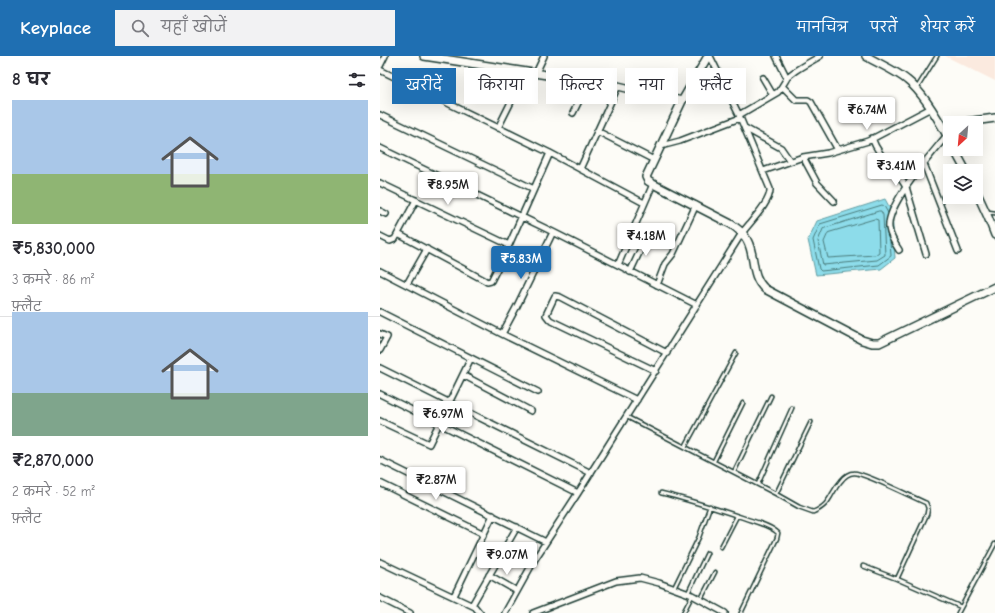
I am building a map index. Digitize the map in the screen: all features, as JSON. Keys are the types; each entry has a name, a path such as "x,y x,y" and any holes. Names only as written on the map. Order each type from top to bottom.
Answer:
{"street":[{"path":"380,66 385,56"},
{"path":"424,56 502,68"},
{"path":"538,69 544,56"},
{"path":"709,56 682,101 646,177 648,181 653,184 732,224 742,233 748,240 756,277 760,284 774,294 820,319 862,340 872,343 879,343 995,287"},
{"path":"506,613 516,591 546,542 578,494 742,233 766,202 770,193 770,189 763,171 740,116 709,56"},
{"path":"776,56 787,78"},
{"path":"661,146 680,141 740,116 773,95 783,87 787,78 820,56"},
{"path":"866,56 905,78 943,122"},
{"path":"380,70 550,153 644,203"},
{"path":"763,78 773,95"},
{"path":"580,169 618,86 682,101"},
{"path":"783,87 796,100 808,100 811,102 838,150"},
{"path":"498,128 510,104"},
{"path":"573,113 578,104"},
{"path":"763,171 802,157 838,150 872,138 931,108"},
{"path":"380,115 534,189"},
{"path":"983,120 995,118"},
{"path":"745,128 781,148 790,162"},
{"path":"597,131 654,160"},
{"path":"872,138 880,155 901,178 906,187 926,254"},
{"path":"899,250 894,242 889,228 892,212 906,187 943,143"},
{"path":"380,148 553,232 697,305"},
{"path":"398,234 487,282 491,281 509,246 550,153"},
{"path":"802,157 817,183 834,201"},
{"path":"924,164 958,251"},
{"path":"380,183 509,246"},
{"path":"618,265 653,184"},
{"path":"380,236 393,241 416,200"},
{"path":"982,204 995,235"},
{"path":"658,285 665,264 673,254 696,205"},
{"path":"380,211 386,214"},
{"path":"502,334 553,232"},
{"path":"630,272 647,236"},
{"path":"407,284 426,249"},
{"path":"380,271 502,334 637,400"},
{"path":"656,371 550,320 546,315 552,300 556,296 560,297 667,353"},
{"path":"380,312 538,392"},
{"path":"380,334 387,337 380,350"},
{"path":"380,421 429,444 471,358"},
{"path":"380,368 591,473"},
{"path":"463,375 531,410"},
{"path":"380,394 578,494"},
{"path":"380,460 546,542"},
{"path":"380,483 484,534"},
{"path":"454,596 493,515"},
{"path":"472,605 517,527"},
{"path":"380,562 475,606 480,613"},
{"path":"489,575 516,591"},
{"path":"532,613 616,581 640,578 649,579 674,588 725,613"},
{"path":"380,598 401,611 410,613"}],"lane":[{"path":"916,89 937,56"},
{"path":"986,212 995,213"},
{"path":"685,447 736,353"},
{"path":"734,472 771,396"},
{"path":"714,462 743,403"},
{"path":"758,484 792,408"},
{"path":"626,417 758,484 799,507 813,512 820,509 827,503 841,481 848,475 854,473 868,477 926,503 928,508 927,514 897,579"},
{"path":"776,494 811,422"},
{"path":"661,493 710,506 761,524 775,530 778,533 741,613"},
{"path":"674,588 699,537 710,506"},
{"path":"721,547 737,516"},
{"path":"958,613 995,544"},
{"path":"683,613 707,553"},
{"path":"863,566 961,607"},
{"path":"700,600 715,572"}],"shaded area":[{"path":"945,56 995,56 995,81"}],"water":[{"path":"885,199 892,212 895,258 881,269 816,275 808,240 817,221"}]}
